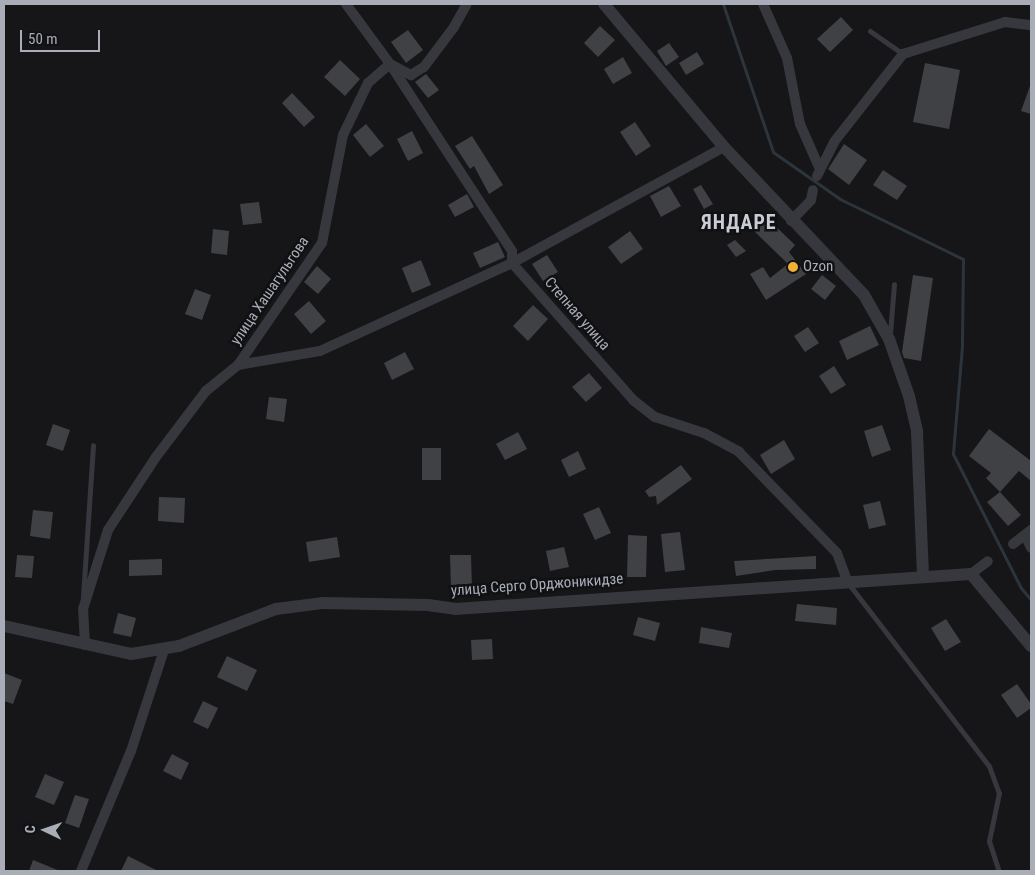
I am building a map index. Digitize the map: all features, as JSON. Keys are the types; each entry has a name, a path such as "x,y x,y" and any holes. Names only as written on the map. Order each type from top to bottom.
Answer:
{"street":[{"name":"Степная улица","path":"346,4 390,64 512,251 512,263 634,400 655,417 704,433 739,452 837,553 847,581"},
{"path":"390,64 411,75 424,67 454,27 467,4"},
{"path":"604,4 724,147 791,221 864,294 889,339 917,432 922,576"},
{"path":"763,4 787,58 800,124 818,172 852,119 903,54 1004,22 1031,25"},
{"name":"улица Хашагульгова","path":"238,366 322,243 343,136 368,83 390,64"},
{"path":"85,645 83,609 108,530 156,457 206,391 238,366 320,351 512,263 724,147"},
{"path":"791,221 811,200 813,190"},
{"path":"1013,544 1028,532 1031,548"},
{"path":"988,561 971,574 1031,646"},
{"name":"улица Серго Орджоникидзе","path":"4,626 131,654 164,650 276,609 322,604 428,605 455,609 971,574"},
{"path":"81,871 131,751 164,650"}],"lane":[{"path":"870,32 903,54"},
{"path":"889,339 894,284"},
{"path":"83,609 93,445"},
{"path":"847,581 989,766 999,793 989,841 999,871"}],"building":[{"path":"841,17 853,30 830,52 817,39"},
{"path":"600,26 615,40 598,57 584,43"},
{"path":"408,30 423,50 406,63 391,42"},
{"path":"669,43 679,57 666,66 657,51"},
{"path":"697,52 704,64 686,75 679,63"},
{"path":"623,57 632,73 613,84 604,69"},
{"path":"340,60 360,79 345,96 324,77"},
{"path":"925,63 960,70 949,129 913,122"},
{"path":"426,74 439,90 428,98 415,82"},
{"path":"1031,86 1031,114 1021,111"},
{"path":"292,93 315,117 304,127 282,103"},
{"path":"635,122 651,146 636,156 620,132"},
{"path":"366,124 384,146 370,157 353,135"},
{"path":"412,131 423,153 408,161 397,139"},
{"path":"472,136 503,185 489,194 474,166 470,169 455,146"},
{"path":"844,144 867,160 849,185 828,169"},
{"path":"883,170 907,186 897,200 873,185"},
{"path":"701,185 713,204 704,209 693,189"},
{"path":"669,186 681,206 661,217 650,196"},
{"path":"467,194 474,207 455,217 448,205"},
{"path":"259,202 262,223 243,225 240,204"},
{"path":"765,216 795,245 789,252 806,274 766,300 750,274 763,267 770,278 788,264 752,229"},
{"path":"213,229 229,231 227,255 211,253"},
{"path":"630,231 643,249 621,264 608,247"},
{"path":"735,240 746,251 736,257 727,245"},
{"path":"498,242 505,257 480,268 473,253"},
{"path":"547,255 558,272 543,281 532,264"},
{"path":"421,260 431,285 412,293 402,268"},
{"path":"317,266 331,279 318,294 304,282"},
{"path":"822,275 836,286 825,300 811,289"},
{"path":"913,275 933,278 921,361 904,358 902,352"},
{"path":"195,289 211,295 202,320 185,314"},
{"path":"309,301 326,321 311,334 294,314"},
{"path":"533,305 548,319 528,341 513,326"},
{"path":"870,326 879,345 847,360 839,341"},
{"path":"808,327 819,343 805,352 794,336"},
{"path":"405,352 414,369 392,380 384,363"},
{"path":"834,366 846,385 831,394 819,376"},
{"path":"589,373 602,388 586,402 572,387"},
{"path":"269,397 287,399 284,422 266,419"},
{"path":"53,424 70,430 63,451 46,445"},
{"path":"882,425 891,450 872,457 864,431"},
{"path":"989,429 1031,461 1031,481 1019,471 1000,492 986,478 991,473 969,456"},
{"path":"518,432 527,449 505,460 496,444"},
{"path":"784,440 795,459 771,474 760,455"},
{"path":"422,448 441,448 441,480 422,480"},
{"path":"578,451 586,469 569,477 561,460"},
{"path":"681,465 692,479 657,505 656,496 649,497 645,491"},
{"path":"1000,492 1021,515 1008,526 987,502"},
{"path":"159,497 185,498 184,523 158,521"},
{"path":"880,501 886,525 869,529 863,505"},
{"path":"599,507 611,533 595,540 583,514"},
{"path":"33,510 53,512 50,539 30,536"},
{"path":"680,532 685,570 665,572 661,534"},
{"path":"628,535 647,536 646,577 627,577"},
{"path":"337,537 340,557 309,562 306,542"},
{"path":"564,547 569,567 550,571 546,551"},
{"path":"17,555 34,556 32,578 15,577"},
{"path":"450,555 471,555 472,588 451,589"},
{"path":"816,556 816,569 775,570 736,576 734,561"},
{"path":"162,559 162,575 129,576 129,560"},
{"path":"797,604 837,608 836,625 795,621"},
{"path":"118,613 136,618 131,637 113,633"},
{"path":"638,617 660,623 655,641 633,635"},
{"path":"946,619 961,642 945,651 931,628"},
{"path":"701,627 732,633 729,648 699,643"},
{"path":"492,639 493,659 472,660 471,640"},
{"path":"227,656 257,670 247,691 217,677"},
{"path":"4,673 22,680 13,704 4,701"},
{"path":"1017,684 1031,704 1031,708 1017,718 1001,695"},
{"path":"203,701 218,708 208,729 193,722"},
{"path":"172,754 189,763 181,780 163,771"},
{"path":"45,774 64,782 54,805 35,797"},
{"path":"75,795 89,799 79,828 65,823"},
{"path":"128,856 158,871 121,871"},
{"path":"33,860 60,871 29,871"}],"waterway":[{"path":"723,4 773,152 840,199 963,259 962,346 953,454 1021,588 1031,600"}],"place":[{"name":"Ozon","path":"793,267"}],"district":[{"name":"ЯНДАРЕ","path":"739,222"}]}
